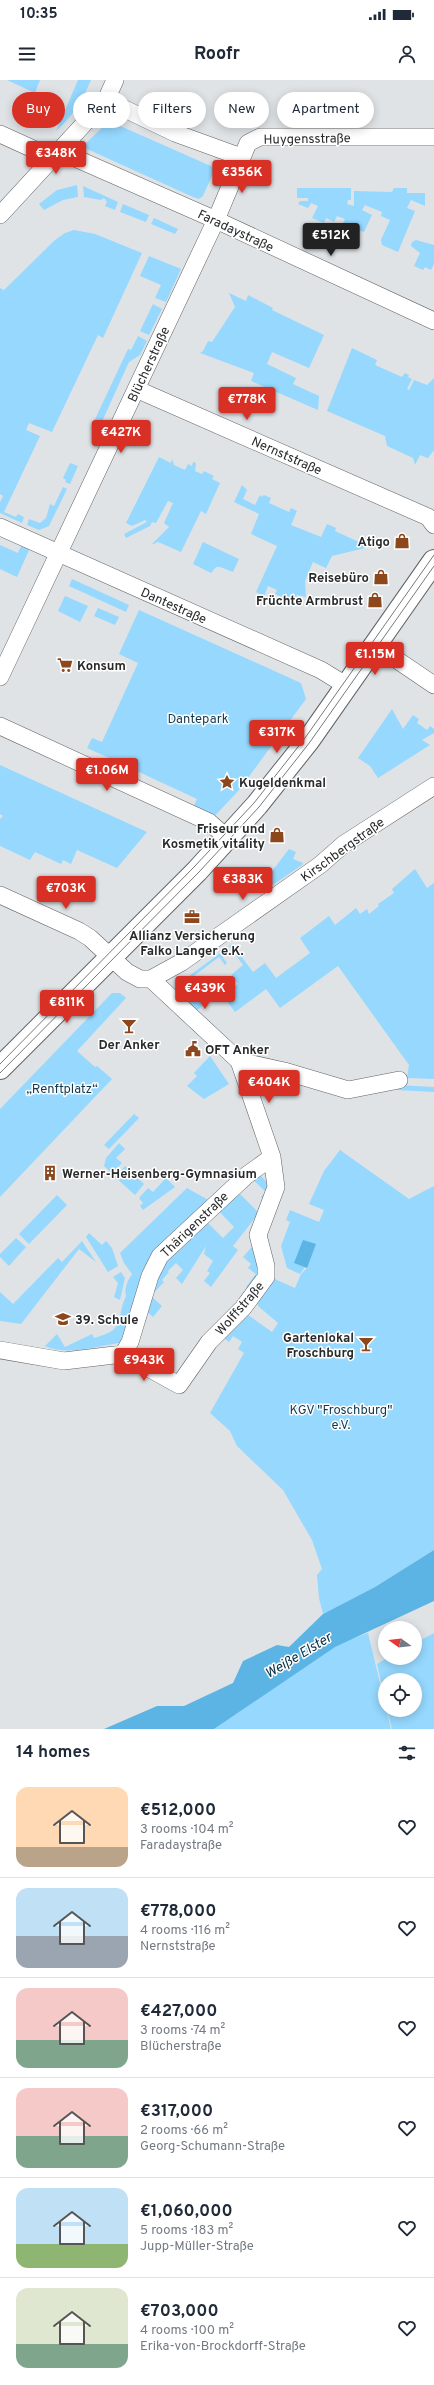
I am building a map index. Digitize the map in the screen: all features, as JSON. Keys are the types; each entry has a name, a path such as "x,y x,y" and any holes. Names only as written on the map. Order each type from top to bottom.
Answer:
{"main road":[{"path":"0,1068 227,838 283,774 347,686 434,561"}],"street":[{"path":"110,92 115,80"},
{"path":"130,111 175,133 241,157"},
{"path":"0,215 56,155 78,128"},
{"name":"Faradaystraße","path":"0,134 56,155 216,220 434,321"},
{"name":"Huygensstraße","path":"241,157 248,143 260,137 434,137"},
{"name":"Blücherstraße","path":"0,677 57,553 216,220 241,157"},
{"name":"Nernststraße","path":"136,389 428,517 434,525"},
{"name":"Dantestraße","path":"0,527 321,670 347,686"},
{"path":"376,645 434,686"},
{"path":"0,726 209,822 227,838"},
{"name":"Kirschbergstraße","path":"152,979 182,962 320,865 344,844 434,786"},
{"path":"0,895 79,931 133,976 152,979"},
{"name":"Wolffstraße","path":"123,1354 178,1385 209,1342 243,1308 266,1277 266,1266 258,1235 276,1187 272,1157 239,1061 152,979"},
{"path":"239,1061 284,1071 348,1090 399,1080"},
{"name":"Thärigenstraße","path":"123,1354 132,1334 150,1276 160,1256 247,1175 272,1157"},
{"path":"0,1350 64,1361 123,1354"}],"green space":[{"path":"7,80 40,80 35,92"},
{"path":"78,80 91,80 85,92 73,92 73,112 65,122 65,110"},
{"path":"102,128 125,128 213,167 214,171 203,196 199,199 87,149 85,144"},
{"path":"77,185 78,197 63,200 44,210 39,204 57,190"},
{"path":"83,186 118,202 115,210 105,206 107,202 104,198 101,200 84,197"},
{"path":"297,188 351,188 351,200 348,200 347,204 354,206 354,191 392,192 394,188 407,188 407,193 425,193 425,206 411,200 407,208 415,211 398,252 382,245 381,240 390,220 381,216 382,212 365,205 362,210 372,215 364,232 358,230 354,237 340,231 345,219 337,216 334,222 326,218 324,223 312,218 318,206 311,203 308,208 298,204 300,201 308,201 308,198 297,198"},
{"path":"123,204 149,215 146,222 120,212"},
{"path":"154,218 178,229 175,234 151,224"},
{"path":"74,230 95,234 142,253 103,338 98,335 52,432 29,423 26,430 40,436 4,512 16,517 18,514 24,517 22,523 0,513 0,502 3,496 0,494 0,288 4,290 55,240 65,233"},
{"path":"416,240 434,245 434,264 431,270 425,267 423,270 414,266 420,253 411,246 412,242"},
{"path":"149,256 181,269 166,302 155,298 161,285 140,276"},
{"path":"229,293 246,301 248,295 273,308 272,310 324,335 309,368 272,352 267,364 296,378 293,384 319,396 318,410 251,381 254,373 200,353 203,351 208,341 212,342 235,307"},
{"path":"153,304 162,309 149,335 140,331"},
{"path":"138,336 147,341 140,355 129,362 100,426 94,424 89,432 128,349 131,350"},
{"path":"352,348 377,360 375,365 402,377 405,373 409,375 408,377 412,379 407,389 409,390 414,380 427,385 434,378 434,450 428,458 420,455 415,465 413,458 387,446 385,436 327,411"},
{"path":"159,457 171,463 172,459 174,465 185,470 188,464 192,466 193,462 196,463 195,471 202,474 204,471 214,476 212,479 220,483 206,514 201,511 181,552 158,542 151,545 169,527 164,523 173,503 168,501 156,523 152,522 150,526 126,538 124,534 147,522 145,520 132,526 126,523"},
{"path":"70,463 78,466 70,484 65,482 66,480 63,478"},
{"path":"242,485 247,490 243,499 255,505 260,495 262,497 264,495 271,498 269,503 289,512 291,508 297,511 291,525 321,537 327,524 336,528 335,531 359,542 361,539 367,543 365,548 332,556 326,568 313,562 305,581 306,597 297,595 291,607 279,603 282,597 275,594 277,590 268,586 264,596 256,592 277,546 251,534 259,514 234,502"},
{"path":"63,487 67,489 49,526 39,530 27,525 29,519 40,523 46,518 50,504 54,506"},
{"path":"203,542 239,559 233,572 216,567 211,573 193,564"},
{"path":"22,544 30,548 17,577 0,569 0,545 18,553"},
{"path":"72,579 129,605 126,612 69,586"},
{"path":"65,596 88,606 80,622 58,611"},
{"path":"98,608 119,617 115,625 94,616"},
{"name":"Dantepark","path":"139,610 301,683 306,699 239,790 212,819 192,810 197,799 124,765 119,776 113,773 118,762 87,748 92,738 102,742 138,663 119,654"},
{"path":"392,709 403,729 413,715 419,719 417,723 427,730 430,726 434,729 434,733 422,740 430,745 378,778 370,766 358,758"},
{"path":"0,765 147,832 117,868 77,850 71,864 63,860 61,864 35,852 30,860 0,846 0,819 3,816 0,814"},
{"path":"289,849 296,852 293,859 303,863 302,865 264,891 260,887"},
{"path":"415,869 427,888 434,883 434,1079 407,1078 409,1065 338,966 280,1008 266,989 235,1012 220,992 213,994 197,1011 177,993 177,985 220,953 227,963 225,965 219,957 186,982 199,999 218,985 225,994 238,984 231,975 243,965 229,946 232,944 253,972 265,963 276,978 310,953 300,938 329,916 335,925 356,908 360,914 367,909 369,914 379,906 378,904 394,893 392,889"},
{"name":"„Renftplatz“","path":"112,993 120,993 126,998 77,1051 95,1067 97,1066 112,1079 0,1197 0,1109"},
{"path":"210,1056 229,1084 204,1099 187,1086 197,1076 194,1073"},
{"path":"397,1085 434,1087 434,1092 397,1090"},
{"path":"134,1114 139,1118 109,1149 104,1145"},
{"path":"119,1143 125,1149 116,1158 122,1163 112,1173 104,1166 106,1158"},
{"name":"KGV \"Froschburg\" e.V.","path":"340,1150 409,1199 434,1186 434,1550 375,1587 323,1614 319,1598 317,1575 322,1569 312,1540 283,1490 237,1446 230,1431 210,1413 244,1353 238,1349 242,1342 233,1336 229,1342 222,1337 244,1312 272,1332 278,1323 258,1306 257,1298 270,1277 295,1288 301,1274 307,1268 305,1267 300,1274 287,1268 281,1246 290,1222 286,1220 290,1210 319,1222 324,1210 309,1204 324,1171"},
{"path":"125,1166 144,1184 135,1195 115,1177"},
{"path":"258,1173 268,1183 267,1197 265,1201 261,1197 266,1192 251,1178 238,1192 259,1213 233,1246 238,1250 211,1287 204,1281 210,1273 207,1271 213,1261 204,1254 206,1246 182,1284 176,1278 183,1270 176,1263 162,1280 164,1282 151,1296 162,1306 153,1317 144,1309 158,1266 205,1220 223,1238 234,1227 217,1209 251,1176"},
{"path":"166,1178 175,1187 143,1210 140,1206 143,1203 139,1198 148,1188 153,1192"},
{"path":"187,1188 212,1202 155,1257 125,1342 74,1350 54,1349 45,1346 57,1334 65,1347 92,1334 94,1338 105,1335 116,1327 119,1322 126,1296 127,1284 132,1274 124,1263 120,1253"},
{"path":"57,1195 67,1205 29,1244 19,1234"},
{"path":"89,1233 102,1245 106,1241 112,1248 118,1266 108,1272 86,1237"},
{"path":"16,1238 26,1247 9,1266 0,1257 0,1254"},
{"path":"82,1241 96,1262 79,1249 21,1324 0,1321 0,1292 13,1304 58,1258 62,1262"},
{"path":"256,1242 259,1271 250,1290 246,1287 256,1274 248,1268 251,1264 243,1257"},
{"path":"121,1272 125,1278 120,1300 114,1297 118,1283 113,1277"},
{"path":"368,1633 378,1675 378,1717 388,1717 391,1729 214,1729 338,1644"},
{"path":"434,1633 434,1729 392,1729 389,1717 422,1717 422,1673 379,1673 377,1664 422,1665 422,1639"}],"water":[{"path":"303,1240 316,1244 307,1268 294,1263"},
{"name":"Weiße Elster","path":"434,1550 434,1601 391,1621 378,1621 378,1627 335,1647 214,1729 104,1729 157,1706 184,1706 233,1683 243,1661 277,1645 289,1647 323,1614 375,1587"}],"tram line":[{"path":"0,1064 194,867 254,803 305,738 434,555"},
{"path":"0,1073 199,872 259,807 310,742 434,566"}],"place":[{"name":"Atigo","path":"402,541"},
{"name":"Reisebüro","path":"381,577"},
{"name":"Früchte Armbrust","path":"375,600"},
{"name":"Konsum","path":"65,665"},
{"name":"Kugeldenkmal","path":"227,782"},
{"name":"Friseur und Kosmetik vitality","path":"277,835"},
{"name":"Allianz Versicherung Falko Langer e.K.","path":"192,917"},
{"name":"Der Anker","path":"129,1026"},
{"name":"OFT Anker","path":"193,1049"},
{"name":"Werner-Heisenberg-Gymnasium","path":"50,1173"},
{"name":"39. Schule","path":"63,1319"},
{"name":"Gartenlokal Froschburg","path":"366,1344"}]}
